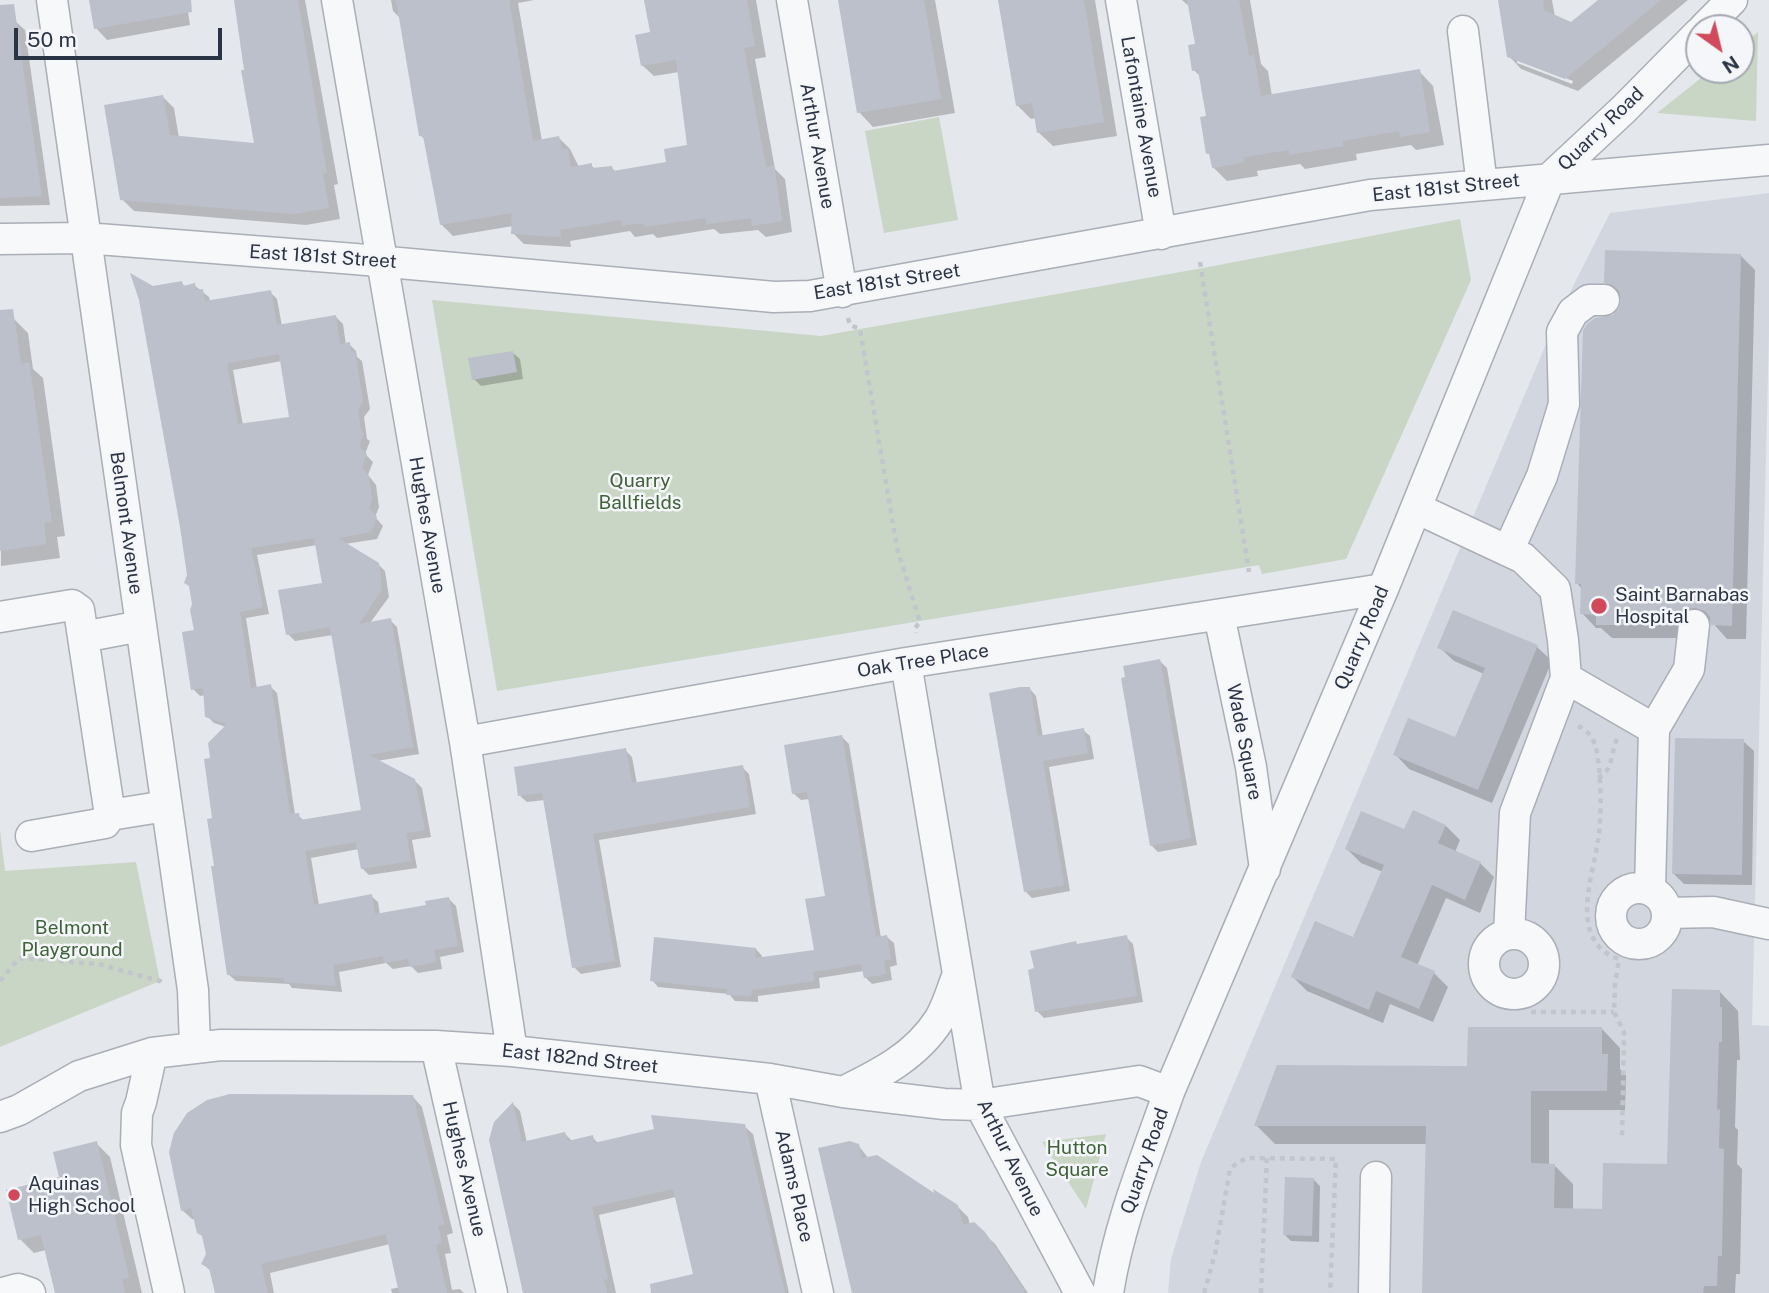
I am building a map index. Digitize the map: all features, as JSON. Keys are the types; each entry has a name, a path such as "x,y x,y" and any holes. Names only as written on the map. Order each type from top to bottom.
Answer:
{"street":[{"name":"Belmont Avenue","path":"52,0 194,999 195,1047"},
{"name":"Hughes Avenue","path":"337,0 465,742 512,1051"},
{"name":"Arthur Avenue","path":"792,0 842,292"},
{"name":"Lafontaine Avenue","path":"1121,0 1161,234"},
{"path":"1718,14 1732,0"},
{"path":"1463,31 1482,185"},
{"name":"Quarry Road","path":"1108,1293 1114,1255 1139,1171 1169,1091 1383,589 1550,178 1685,47"},
{"name":"East 181st Street","path":"0,239 85,238 381,261 774,297 810,296 1370,195 1769,160"},
{"path":"1508,551 1542,476 1564,404 1562,332 1573,312 1589,300 1604,300"},
{"path":"1416,508 1523,558 1555,589 1566,678 1515,813 1509,934"},
{"name":"Oak Tree Place","path":"465,742 915,662 1383,589"},
{"path":"0,617 72,605 79,610 110,815 105,823 31,835"},
{"name":"Wade Square","path":"1219,615 1251,767 1265,869"},
{"path":"1650,889 1654,729 1689,669 1694,625"},
{"path":"83,637 141,626"},
{"name":"Arthur Avenue","path":"915,662 958,974 980,1105 1080,1293"},
{"path":"1566,678 1654,729"},
{"path":"110,815 166,806"},
{"path":"1630,889 1650,889 1662,898 1668,913 1667,923 1656,939 1637,944 1620,937 1611,920 1615,901 1630,889"},
{"path":"1668,913 1713,912 1769,924"},
{"path":"843,1092 900,1061 923,1041 940,1019 958,974"},
{"name":"East 182nd Street","path":"10,1113 79,1076 152,1052 221,1045 436,1046 512,1051 770,1079 843,1092 944,1104 980,1105 1139,1081 1169,1091"},
{"name":"Hughes Avenue","path":"436,1046 492,1293"},
{"path":"152,1052 136,1113 136,1145 169,1293"},
{"name":"Adams Place","path":"770,1079 818,1293"},
{"path":"0,1136 10,1113"},
{"path":"1374,1293 1376,1177"}],"path":[{"path":"1200,262 1249,572"},
{"path":"842,292 850,326 860,330 897,548 920,622 915,628 915,662"},
{"path":"1567,722 1589,733 1598,755 1600,827 1587,892 1587,914 1590,928 1602,950 1619,960 1614,1012 1624,1032 1622,1139"},
{"path":"1598,778 1606,774 1611,767 1614,746 1620,732"},
{"path":"0,981 19,958 98,964 160,981 168,991"},
{"path":"1531,1012 1614,1012"},
{"path":"1204,1293 1215,1254 1230,1169 1238,1161 1267,1157 1336,1159 1330,1293"},
{"path":"1262,1293 1267,1157"}],"shaded area":[{"name":"Saint Barnabas Hospital","path":"1769,193 1769,332 1752,1025 1769,1026 1769,1293 1168,1293 1171,1259 1201,1162 1557,318 1610,213"}],"green space":[{"path":"1758,32 1756,121 1657,113 1693,84 1755,84 1755,34"},
{"path":"939,117 958,220 884,233 865,131"},
{"name":"Quarry Ballfields","path":"1460,219 1471,280 1346,559 1262,574 1259,565 497,691 432,300 821,336"},
{"name":"Belmont Playground","path":"0,830 5,871 136,862 160,981 0,1047"},
{"name":"Hutton Square","path":"1106,1134 1086,1209 1042,1142"}],"building":[{"path":"89,0 191,0 192,12 94,29"},
{"path":"234,0 298,0 327,173 323,174 329,208 294,214 120,200 104,105 163,95 170,135 254,143 241,70 244,70"},
{"path":"396,0 509,0 533,141 559,136 562,149 568,149 571,167 592,163 592,168 612,166 613,171 666,162 664,149 687,145 676,60 641,66 635,35 650,32 644,0 747,0 755,46 744,48 766,167 774,165 782,221 752,226 751,218 707,224 705,218 644,227 643,223 622,226 621,220 560,230 561,237 511,234 512,213 440,225 423,136 419,136"},
{"path":"838,0 924,0 941,99 857,113"},
{"path":"998,0 1084,0 1104,122 1037,133 1032,103 1016,106"},
{"path":"1187,0 1239,0 1249,56 1254,55 1261,96 1420,69 1430,132 1400,137 1399,131 1343,141 1343,146 1289,155 1289,150 1244,157 1245,162 1212,168 1209,153 1206,154 1200,117 1206,116 1198,70 1192,71 1188,45 1195,44"},
{"path":"1498,0 1543,0 1544,10 1571,22 1598,0 1661,0 1565,79 1507,57"},
{"path":"14,4 42,196 0,198 0,5"},
{"path":"1605,250 1741,254 1732,626 1711,625 1710,617 1705,611 1695,608 1686,609 1680,614 1676,625 1596,625 1596,615 1580,614 1581,584 1575,584 1583,331 1595,318 1613,315 1621,301 1619,291 1604,283"},
{"path":"130,273 153,286 182,281 183,286 195,283 196,290 203,289 205,301 271,290 277,325 336,315 340,344 350,342 351,351 355,352 363,401 358,409 361,430 364,433 359,446 367,454 362,467 369,476 372,499 369,508 377,517 371,532 338,538 379,563 382,589 359,624 391,618 413,747 369,755 415,779 425,830 406,833 411,861 361,869 356,842 305,851 314,905 372,894 375,914 426,905 425,901 449,897 458,946 434,950 436,962 410,967 408,959 384,963 383,956 333,965 336,986 284,982 283,978 227,975 211,866 214,866 207,819 212,818 204,759 210,758 208,743 227,724 205,717 203,688 191,690 182,632 194,630 190,610 192,604 189,586 184,583 187,575 180,527 139,300","holes":["279,354 289,417 238,424 227,363","314,538 322,583 278,590 286,635 330,627 361,810 300,820 299,813 290,814 271,684 251,688 240,612 263,607 251,548"]},
{"path":"13,309 21,364 29,362 52,522 44,523 46,544 0,551 0,310"},
{"path":"513,351 517,372 472,380 468,358"},
{"path":"1453,610 1538,645 1478,790 1393,755 1408,718 1455,737 1485,668 1437,648"},
{"path":"1160,659 1191,838 1150,846 1121,678 1125,677 1123,666"},
{"path":"1030,687 1038,736 1084,728 1088,753 1043,761 1064,885 1024,892 989,693"},
{"path":"842,735 876,937 887,935 891,959 884,960 886,974 864,978 861,964 813,972 814,981 752,990 751,996 726,995 727,989 650,981 654,937 756,948 755,958 814,950 805,899 825,896 807,792 792,794 784,745"},
{"path":"1675,738 1744,739 1742,875 1672,874"},
{"path":"626,748 632,783 743,765 750,807 593,834 615,961 572,968 542,793 518,796 514,767"},
{"path":"1413,810 1446,825 1438,843 1481,862 1465,900 1432,885 1401,957 1435,971 1419,1009 1376,991 1369,1010 1291,977 1315,921 1353,937 1384,865 1345,849 1361,811 1404,829"},
{"path":"1127,935 1137,996 1035,1012 1028,970 1034,968 1030,951 1076,941 1077,944"},
{"path":"1672,989 1720,990 1722,1007 1717,1110 1720,1109 1719,1148 1724,1149 1722,1256 1718,1256 1717,1286 1704,1286 1703,1293 1422,1293 1426,1126 1254,1126 1277,1065 1467,1066 1468,1027 1602,1027 1602,1054 1608,1054 1607,1091 1531,1091 1531,1163 1555,1164 1554,1208 1602,1209 1603,1163 1667,1164"},
{"path":"230,1094 413,1095 444,1224 438,1226 442,1243 436,1245 447,1293 399,1293 386,1234 261,1264 268,1293 215,1293 209,1268 201,1264 206,1254 191,1208 181,1211 169,1152 174,1133 187,1113 207,1100"},
{"path":"513,1102 522,1142 565,1132 568,1141 593,1135 594,1143 654,1129 651,1115 745,1124 785,1293 651,1293 650,1284 693,1274 673,1189 592,1207 608,1279 604,1280 607,1293 523,1293 489,1140 494,1122"},
{"path":"97,1141 129,1277 122,1279 125,1293 55,1293 41,1235 18,1240 6,1190 59,1177 53,1152"},
{"path":"850,1141 859,1144 862,1158 877,1155 934,1193 933,1189 958,1205 963,1225 974,1222 985,1232 1026,1293 852,1293 818,1148"},
{"path":"1285,1177 1314,1178 1312,1236 1283,1235"}],"place":[{"name":"Saint Barnabas Hospital","path":"1599,606"},
{"name":"Aquinas High School","path":"14,1195"}]}
